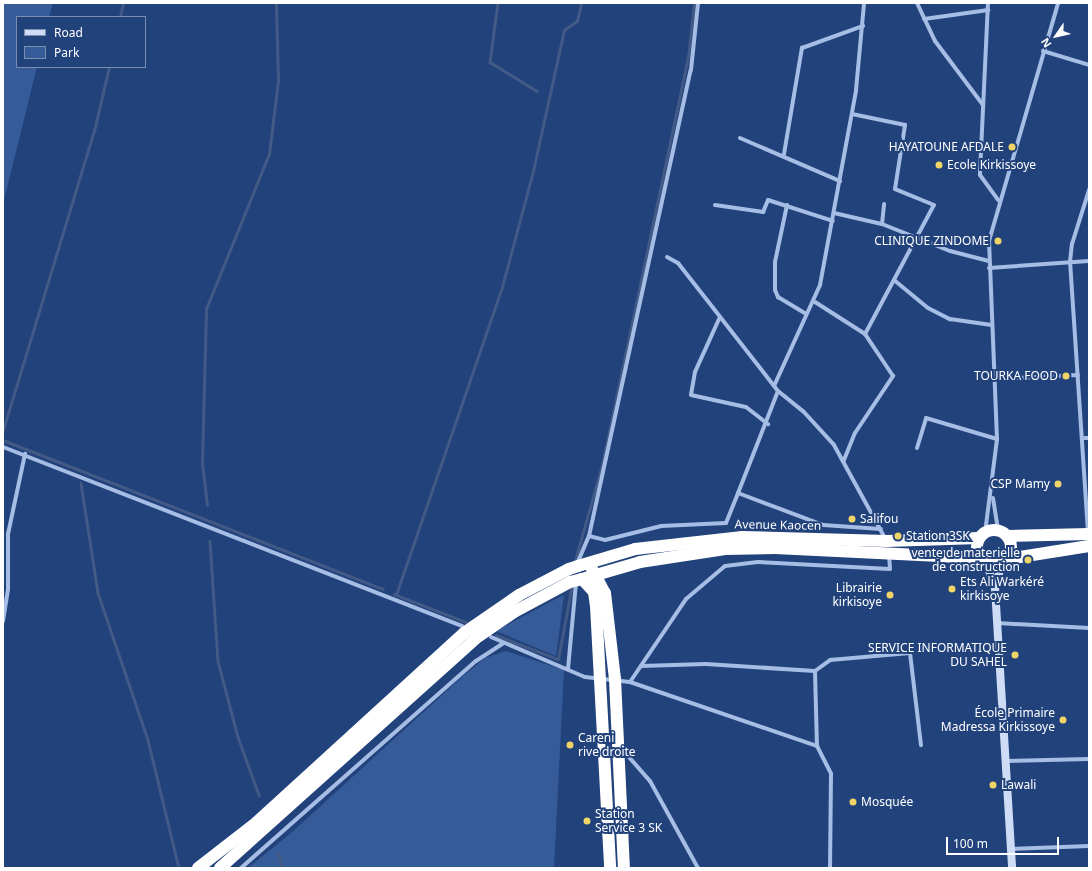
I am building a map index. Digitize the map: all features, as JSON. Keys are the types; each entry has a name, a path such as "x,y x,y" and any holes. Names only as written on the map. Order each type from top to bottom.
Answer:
{"highway":[{"path":"1089,534 1003,533 982,536 977,549 984,560 1004,561 1089,546"},
{"path":"1003,533 1012,548 1004,561"},
{"name":"Avenue Kaocen","path":"276,812 464,633 519,595 575,567 635,549 742,537 887,541 982,536"},
{"name":"Avenue Kaocen","path":"276,812 479,636 514,612 578,580 623,567 679,554 725,549 775,548 984,560"},
{"path":"575,567 589,567 597,574 605,593 615,679 624,868"},
{"path":"605,593 610,579 623,567"},
{"path":"578,580 594,595 607,795 610,868"},
{"path":"607,795 621,794"},
{"path":"220,868 259,827 276,812"},
{"path":"198,868 259,827"},
{"path":"609,838 623,838"}],"street":[{"path":"568,669 577,561 589,536 690,70 698,3"},
{"path":"774,386 806,313 815,302 833,221 852,114 863,26 864,3"},
{"path":"917,3 936,42 984,106"},
{"path":"988,3 980,175 998,200"},
{"path":"982,536 992,495 997,439 989,241 998,200 1058,3"},
{"path":"924,19 988,10"},
{"path":"784,154 802,48 863,26"},
{"path":"1043,51 1089,65"},
{"path":"852,114 905,125 895,189 934,205 866,334"},
{"path":"740,138 784,154 809,170 840,181"},
{"path":"1089,190 1072,244 1070,262 1089,534"},
{"path":"715,205 763,212 768,200 833,221"},
{"path":"882,224 884,204"},
{"path":"787,205 775,262 775,290 778,297 806,313"},
{"path":"834,213 882,224 950,251 989,261"},
{"path":"630,682 686,599 725,566 758,562 890,569 887,541 844,460 803,411 778,391 719,319 678,263 667,257"},
{"path":"989,268 1089,261"},
{"path":"894,280 923,304 950,319 992,325"},
{"path":"815,302 866,334 893,376 852,437 844,460"},
{"path":"719,319 696,372 691,395 746,407 768,424"},
{"path":"994,379 1078,375"},
{"path":"589,536 605,540 661,526 726,523 768,424 778,391"},
{"path":"917,448 926,418 997,439"},
{"path":"1082,438 1089,438"},
{"path":"3,447 25,454 462,626"},
{"path":"3,621 8,589 8,534 25,454"},
{"path":"738,493 823,525 881,529"},
{"path":"992,495 1003,533"},
{"path":"984,560 995,588 1012,868"},
{"path":"995,588 1004,561"},
{"path":"997,623 1089,628"},
{"path":"491,637 504,644 600,680 615,679 630,682 817,746"},
{"path":"242,868 476,661 504,644"},
{"path":"640,666 706,664 815,671 830,660 910,653 921,745"},
{"path":"815,671 817,746 831,774 830,868"},
{"path":"618,745 636,760 650,780 698,868"},
{"path":"1006,761 1089,759"},
{"path":"1011,849 1089,846"}],"green space":[{"path":"3,3 53,3 49,16 16,16 16,68 37,68 3,204"},
{"path":"564,595 556,656 496,631 548,603"},
{"path":"506,651 564,670 554,868 248,868 291,833 463,676 485,658"}],"waterway":[{"path":"120,16 123,3"},
{"path":"207,505 202,463 206,309 269,154 278,81 276,3"},
{"path":"498,3 490,62 537,91"},
{"path":"396,595 502,287 533,171 564,30 577,21 581,3"},
{"path":"574,564 602,465 688,58 694,3"},
{"path":"3,430 94,131 109,68"},
{"path":"3,440 383,589"},
{"path":"81,483 98,593 148,740 179,868"},
{"path":"210,541 218,661 238,737 259,795"},
{"path":"496,635 558,659 572,585"},
{"path":"394,594 466,622"},
{"path":"279,854 283,868"}],"place":[{"name":"HAYATOUNE AFDALE","path":"1012,147"},
{"name":"Ecole Kirkissoye","path":"939,165"},
{"name":"CLINIQUE ZINDOME","path":"998,241"},
{"name":"TOURKA FOOD","path":"1066,376"},
{"name":"CSP Mamy","path":"1058,484"},
{"name":"Salifou","path":"852,519"},
{"name":"Station 3SK","path":"898,536"},
{"name":"vente de materielle de construction","path":"1028,560"},
{"name":"Ets Ali Warkéré kirkisoye","path":"952,589"},
{"name":"Librairie kirkisoye","path":"890,595"},
{"name":"SERVICE INFORMATIQUE DU SAHEL","path":"1015,655"},
{"name":"École Primaire Madressa Kirkissoye","path":"1063,720"},
{"name":"Careni rive droite","path":"570,745"},
{"name":"Lawali","path":"993,785"},
{"name":"Mosquée","path":"853,802"},
{"name":"Station Service 3 SK","path":"587,821"}]}
